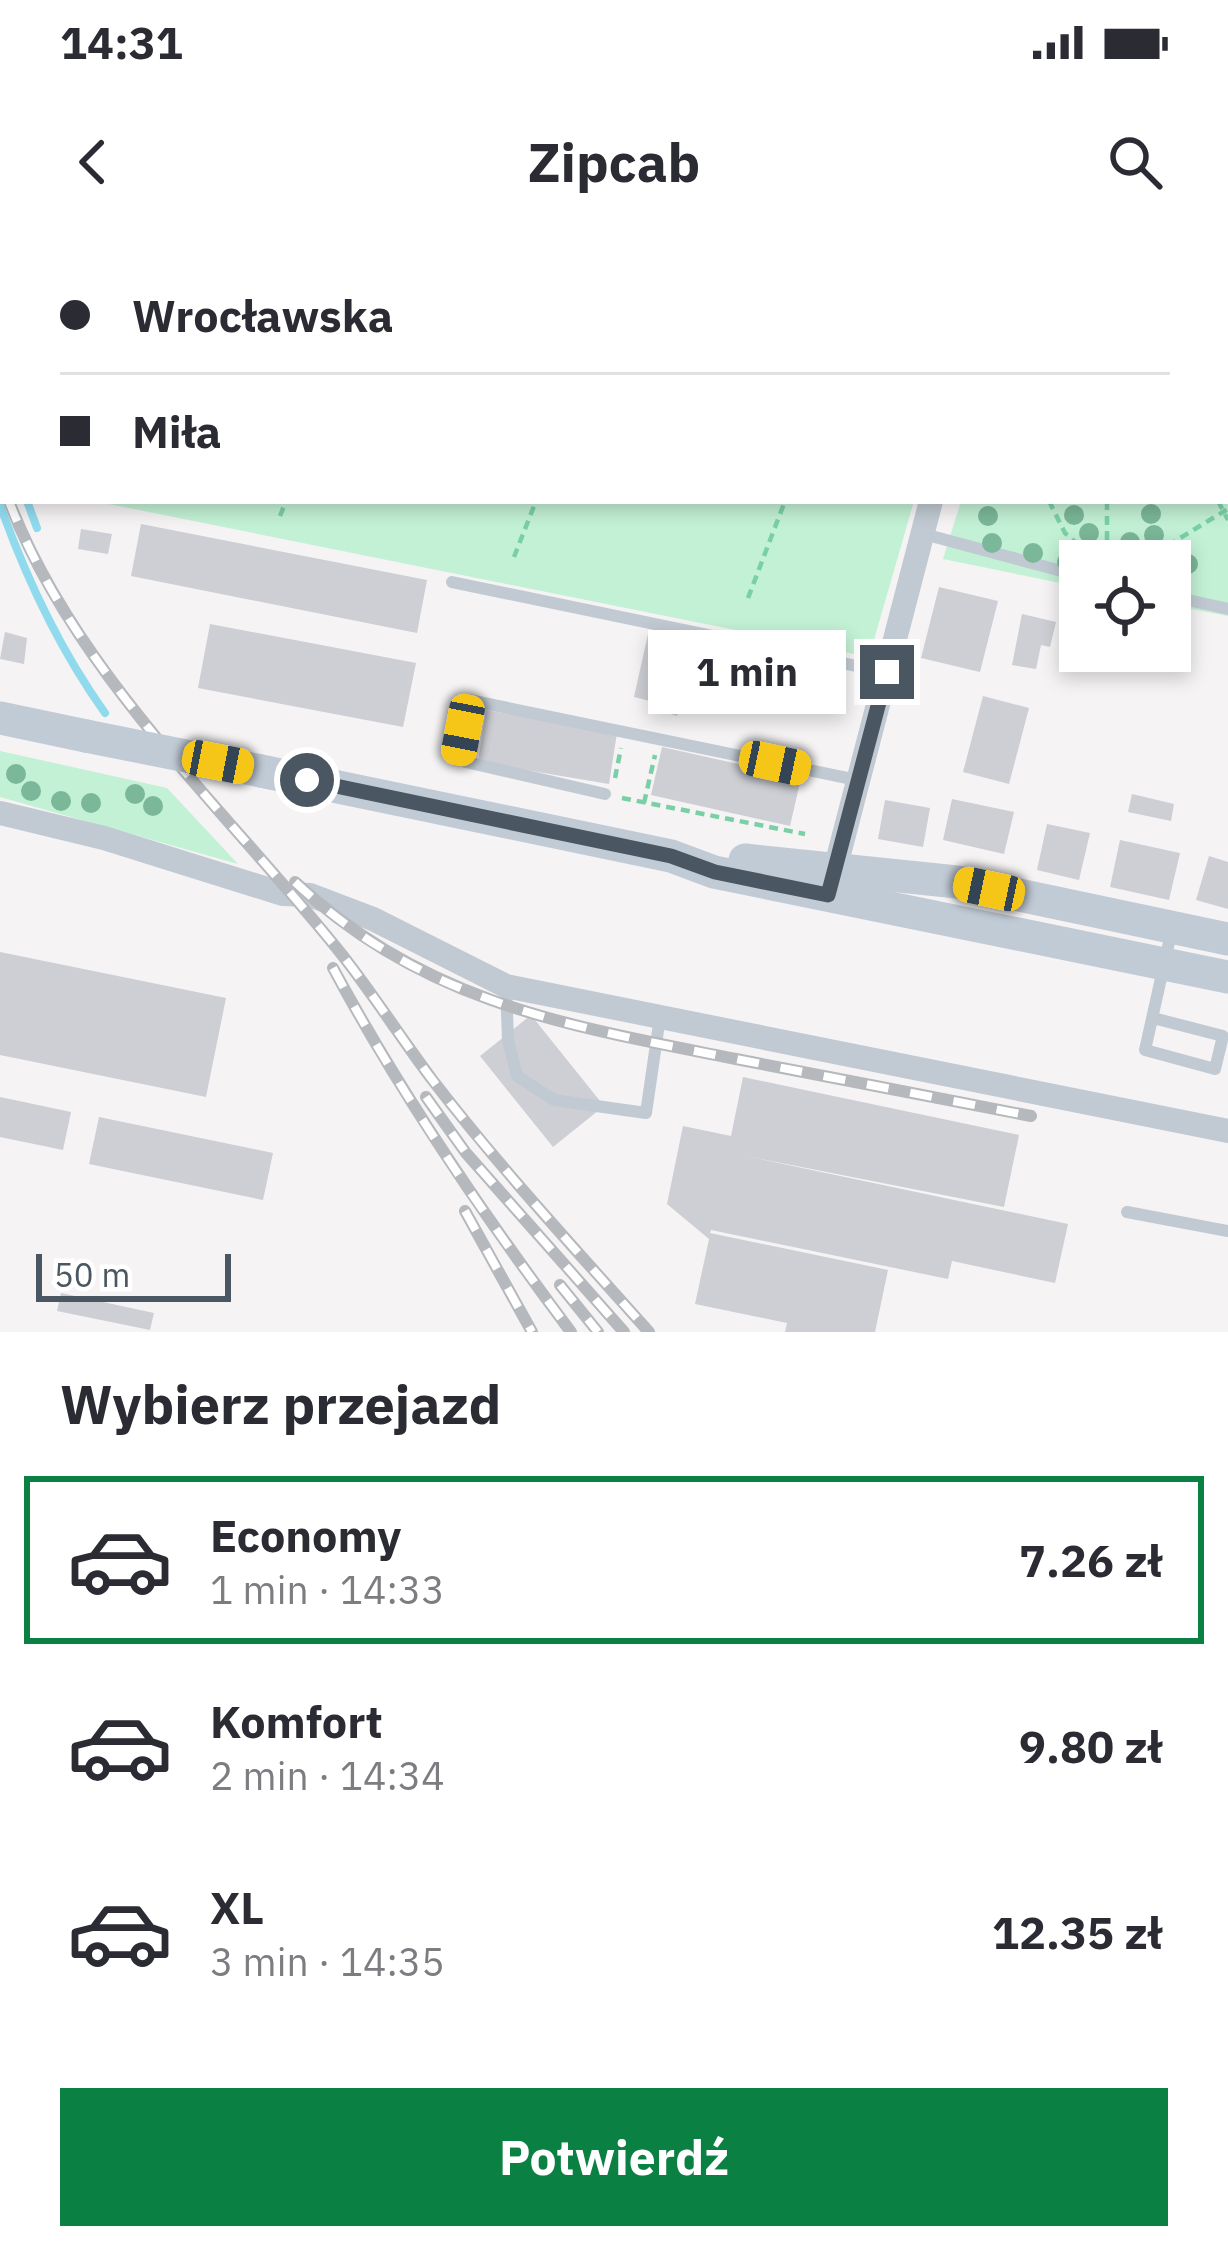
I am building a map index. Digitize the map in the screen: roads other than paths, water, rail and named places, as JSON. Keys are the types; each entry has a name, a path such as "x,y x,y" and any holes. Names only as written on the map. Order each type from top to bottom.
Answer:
{"main road":[{"path":"0,718 671,856 715,872 835,868 957,882 1228,939"},
{"path":"835,868 1165,964 1228,977"}],"street":[{"path":"835,868 930,504"},
{"path":"0,813 104,838 283,894 310,896 373,919 506,986 1228,1131"}],"lane":[{"path":"920,533 1059,569"},
{"path":"452,582 887,672"},
{"path":"1191,601 1228,609"},
{"path":"605,794 457,760 469,700 859,780"},
{"path":"1153,1018 1223,1036 1215,1070 1145,1050 1172,928"},
{"path":"506,986 508,1040 517,1076 554,1100 646,1113 660,1017"},
{"path":"1127,1212 1228,1231"}],"waterway":[{"path":"28,504 37,528"},
{"path":"0,505 45,613 105,713"}],"railway":[{"path":"10,504 37,564 113,683 343,956 486,1146 649,1332"},
{"path":"295,882 344,923 395,956 501,1004 615,1034 1031,1116"},
{"path":"333,968 445,1155 571,1332"},
{"path":"426,1097 466,1153 624,1332"},
{"path":"465,1211 532,1332"},
{"path":"560,1285 598,1332"}]}
